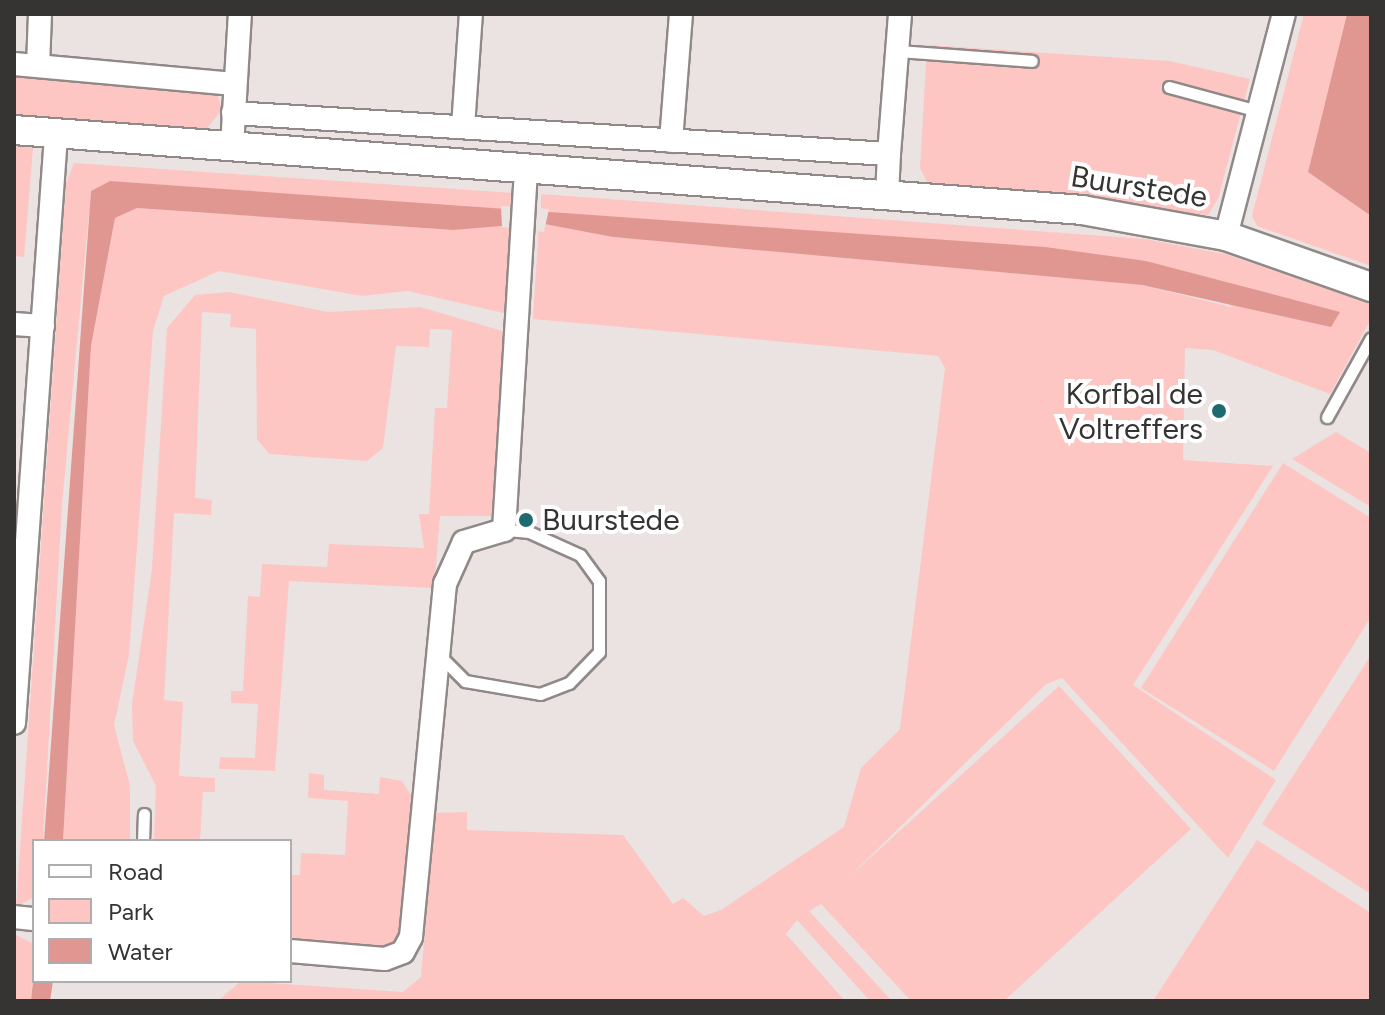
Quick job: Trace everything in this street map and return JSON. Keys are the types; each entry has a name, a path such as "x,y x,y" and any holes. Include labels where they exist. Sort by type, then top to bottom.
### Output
{"street":[{"path":"38,66 40,14"},
{"path":"232,147 240,14"},
{"path":"463,127 471,14"},
{"path":"671,141 681,14"},
{"path":"887,195 900,14"},
{"path":"1226,236 1284,14"},
{"path":"14,64 234,84"},
{"path":"233,113 889,154"},
{"name":"Buurstede","path":"14,130 1082,210 1226,236 1371,287"},
{"path":"14,723 22,493 43,326 56,135"},
{"path":"292,951 385,959 403,952 411,937 433,741 445,584 464,542 504,530 526,169"},
{"path":"14,324 43,326"}],"lane":[{"path":"897,51 1032,61"},
{"path":"1169,87 1258,111"},
{"path":"1327,417 1371,338"},
{"path":"439,655 465,681 540,694 569,683 599,652 599,581 580,555 529,532 504,530"},
{"path":"143,839 144,814"}],"green space":[{"path":"1304,14 1347,14 1308,172 1371,216 1371,266 1257,226 1252,216"},
{"path":"927,45 1169,61 1250,79 1218,199 1208,215 927,182 920,168"},
{"path":"14,76 217,93 222,110 202,134 14,127"},
{"path":"14,141 33,148 24,257 14,256"},
{"path":"74,163 515,193 515,211 110,181 91,191 62,504 43,839 32,839 32,898 16,907 66,183"},
{"path":"541,194 1145,239 1225,254 1371,304 1371,319 1330,394 1213,350 1185,348 1183,460 1273,466 1133,685 1276,780 1228,858 1062,678 1046,684 849,877 1059,686 1191,829 1004,1001 911,1001 821,904 809,911 892,1001 870,1001 797,920 786,934 845,1001 218,1001 239,983 403,992 421,977 435,813 467,812 467,830 623,835 673,904 683,898 704,916 721,910 844,827 861,768 900,729 945,368 938,356 533,319 539,223 613,237 1142,285 1235,308 1146,261 541,212"},
{"path":"137,208 452,230 513,222 508,314 408,291 362,296 219,271 164,296 153,331 129,655 114,725 130,786 130,839 63,839 91,346 115,217"},
{"path":"229,292 328,312 420,307 506,332 495,516 440,516 434,588 289,581 275,771 219,769 220,757 255,758 258,704 231,703 231,691 243,691 248,596 260,597 262,564 327,567 329,544 424,548 419,514 429,514 435,408 447,408 452,330 430,329 429,347 396,346 383,448 367,461 269,454 257,439 256,329 230,327 231,314 202,312 195,498 212,500 211,515 174,513 164,700 183,702 179,776 215,778 215,792 203,792 200,839 154,839 156,786 133,741 132,704 152,569 167,328 195,295"},
{"path":"1336,432 1371,453 1371,507 1292,459"},
{"path":"1283,463 1371,518 1371,617 1274,771 1141,688"},
{"path":"1371,655 1371,894 1262,824"},
{"path":"309,773 324,775 324,790 379,794 380,777 402,781 411,795 400,950 292,941 292,875 300,875 301,853 345,855 348,801 308,798"},
{"path":"1257,840 1371,913 1371,1001 1153,1001"},
{"path":"14,934 32,943 32,982 31,1001 14,1001"}],"water":[{"path":"1347,14 1371,14 1371,216 1308,172"},
{"path":"110,181 1045,247 1146,261 1340,312 1331,327 1142,285 613,237 539,223 453,230 137,208 115,218 91,346 63,839 44,839 91,191"},
{"path":"33,983 53,983 50,1001 31,1001"}],"pier":[{"path":"501,206 549,209 544,232 502,227"}],"place":[{"name":"Korfbal de Voltreffers","path":"1219,411"},
{"name":"Buurstede","path":"526,520"}]}
